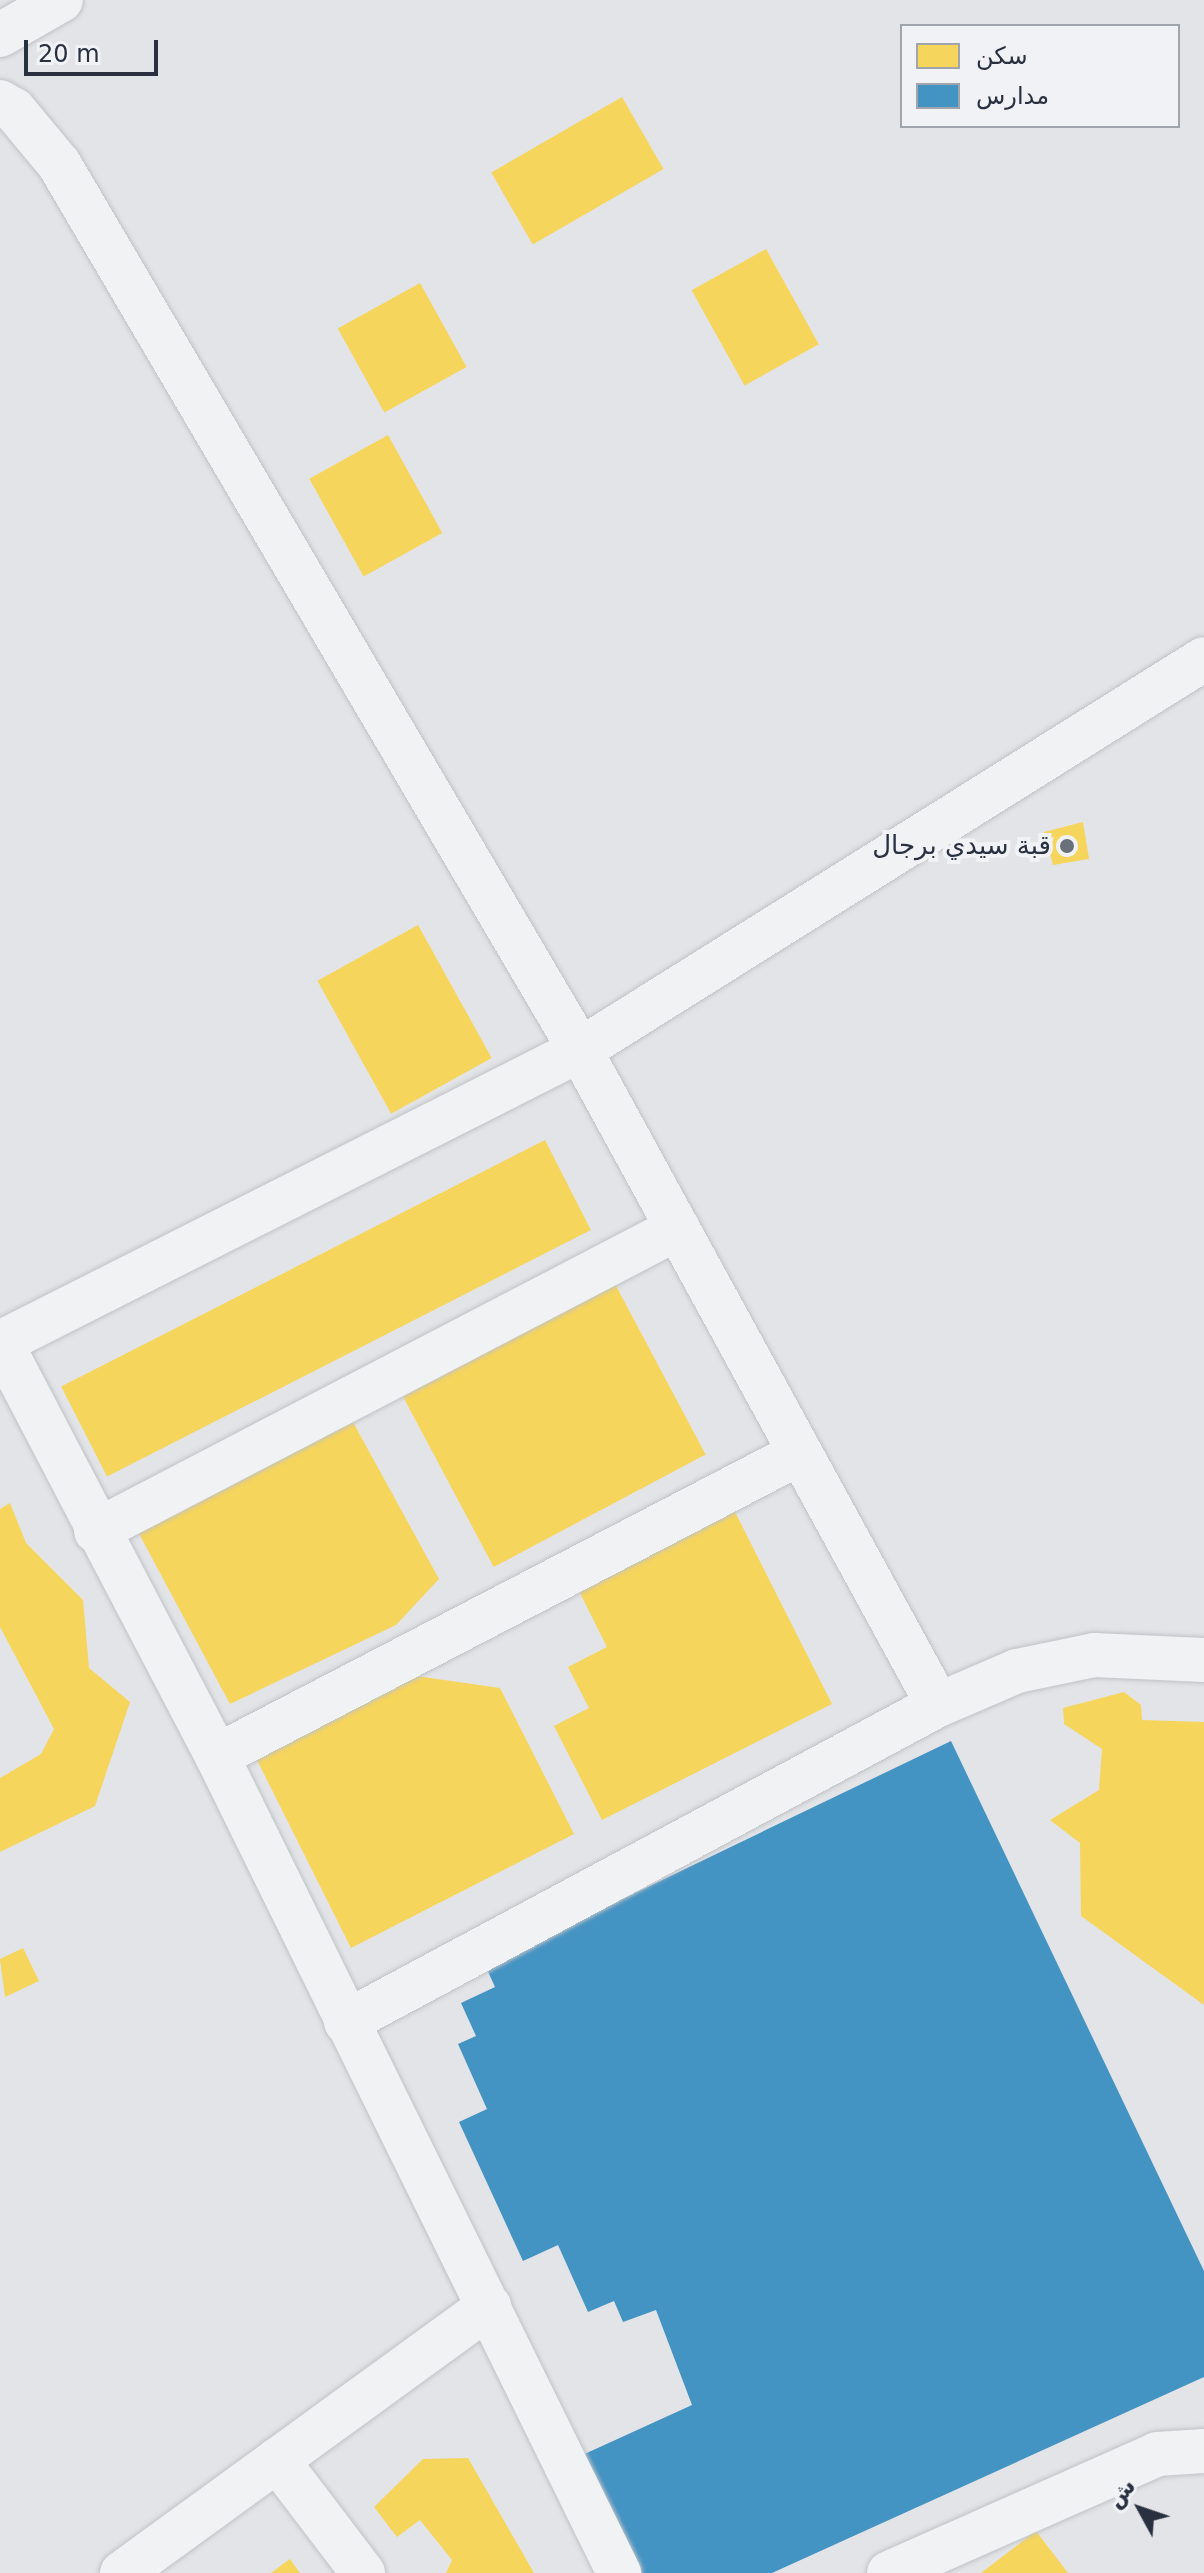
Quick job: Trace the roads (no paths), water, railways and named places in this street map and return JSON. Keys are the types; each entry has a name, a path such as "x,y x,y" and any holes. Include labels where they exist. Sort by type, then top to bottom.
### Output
{"street":[{"path":"0,35 61,0"},
{"path":"0,102 14,110 59,164 580,1050 938,1705"},
{"path":"619,2573 217,1756 96,1531 0,1342 580,1050 1204,659"},
{"path":"96,1531 678,1228"},
{"path":"217,1756 800,1453"},
{"path":"346,2022 938,1705 1017,1671 1094,1655 1204,1660"},
{"path":"122,2573 489,2306"},
{"path":"889,2573 1157,2454 1204,2451"},
{"path":"277,2460 363,2573"}],"place":[{"name":"قبة سيدي برجال","path":"1067,846"}]}
